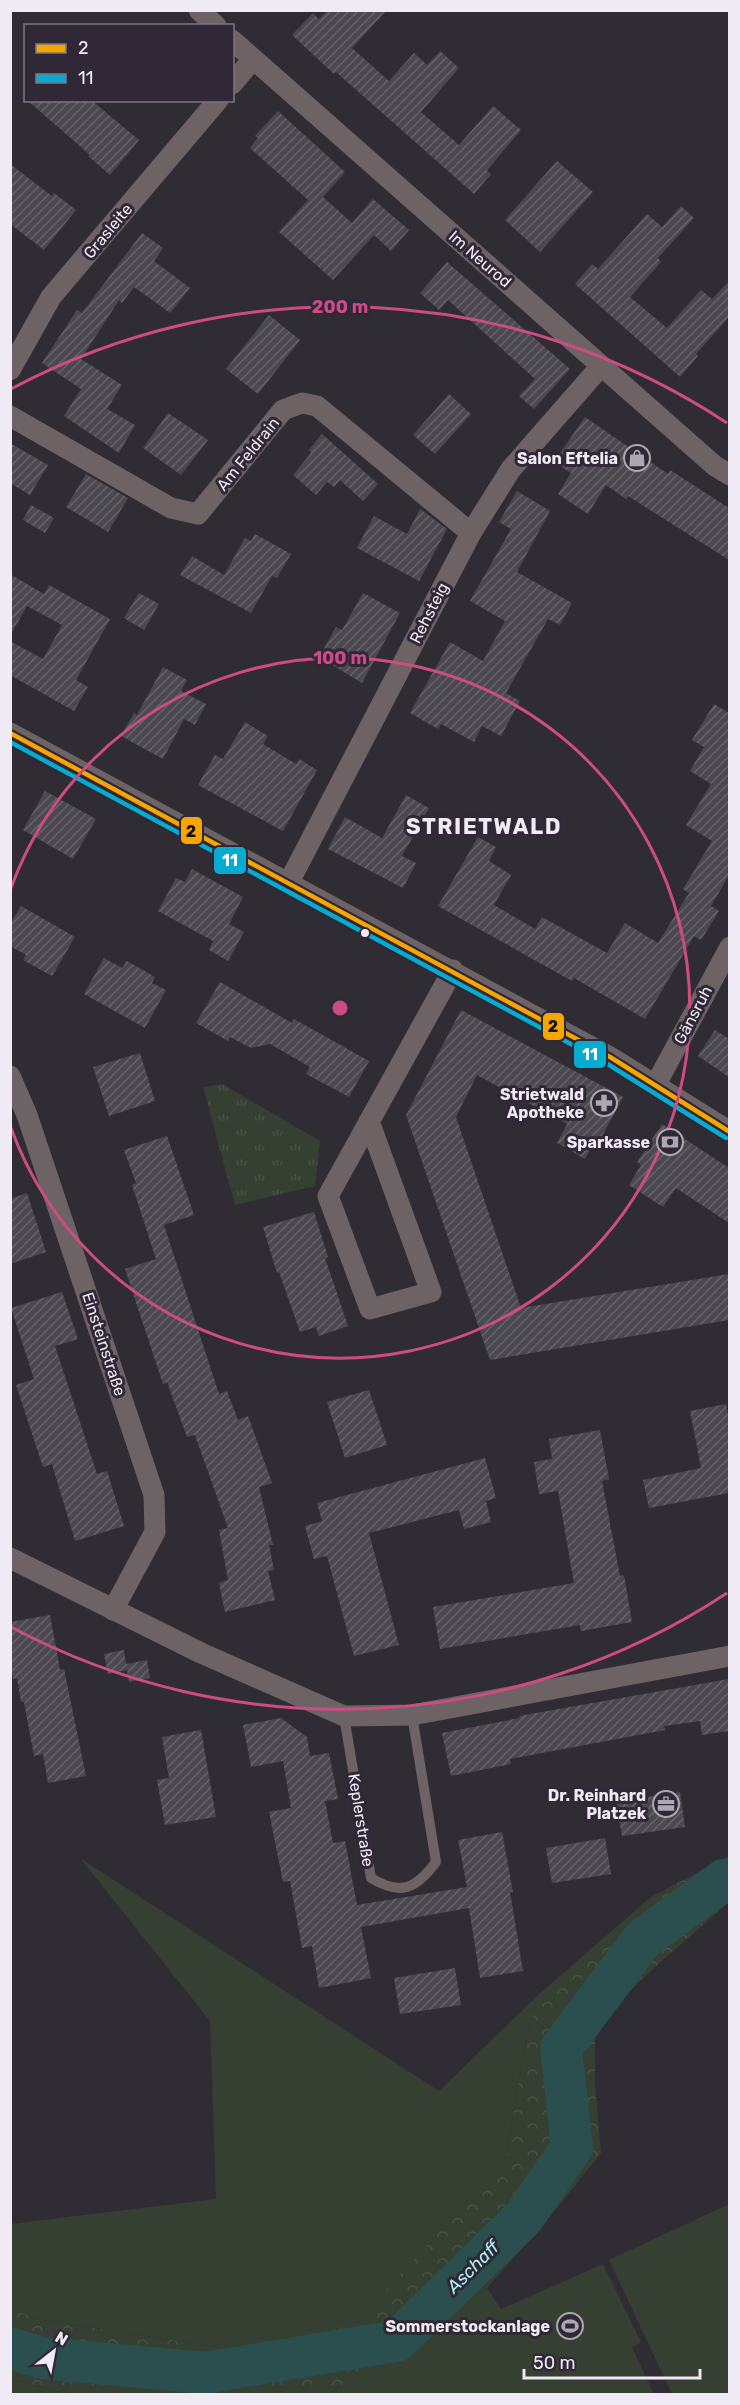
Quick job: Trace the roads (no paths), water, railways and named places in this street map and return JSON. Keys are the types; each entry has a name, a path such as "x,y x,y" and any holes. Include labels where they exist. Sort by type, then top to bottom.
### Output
{"street":[{"path":"199,10 214,24"},
{"name":"Im Neurod","path":"234,42 715,466 729,475"},
{"path":"234,82 254,59"},
{"name":"Grasleite","path":"10,370 51,297 216,102"},
{"name":"Rehsteig","path":"289,882 471,533 511,469 601,366"},
{"name":"Am Feldrain","path":"10,416 171,508 198,514 283,410 302,403 317,406 471,533"},
{"path":"10,733 453,970 610,1057 729,1132"},
{"name":"Gänsruh","path":"656,1084 729,947"},
{"path":"369,1121 431,1292 370,1309 328,1196 369,1121 453,970"},
{"name":"Einsteinstraße","path":"10,1076 27,1115 154,1495 155,1532 113,1610"},
{"path":"10,1558 201,1653 344,1716 412,1715 729,1656"}],"lane":[{"name":"Keplerstraße","path":"344,1716 371,1878 387,1887 407,1887 425,1876 436,1862 412,1715"}],"waterway":[{"name":"Aschaff","path":"10,2348 42,2358 205,2373 397,2341 523,2218 572,2147 561,2048 643,1939 724,1880 730,1879"}],"place":[{"name":"Salon Eftelia","path":"637,458"},
{"name":"Strietwald Apotheke","path":"604,1103"},
{"name":"Sparkasse","path":"670,1142"},
{"name":"Dr. Reinhard Platzek","path":"666,1804"},
{"name":"Sommerstockanlage","path":"570,2326"}],"district":[{"name":"STRIETWALD","path":"484,826"}]}
